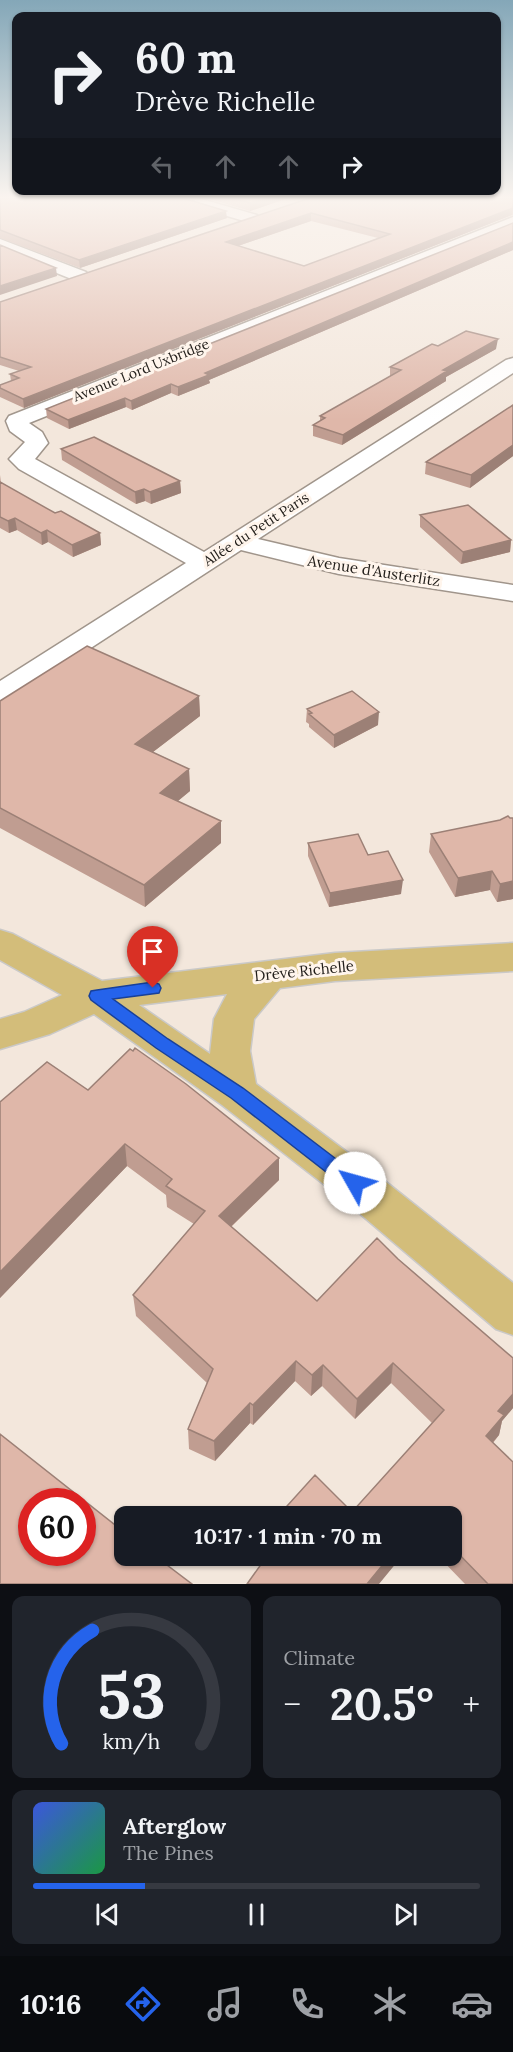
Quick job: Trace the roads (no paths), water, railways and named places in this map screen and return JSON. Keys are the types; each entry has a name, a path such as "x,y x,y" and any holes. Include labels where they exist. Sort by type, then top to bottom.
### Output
{"main road":[{"path":"0,944 97,996 237,1093 355,1183 513,1313"},
{"name":"Drève Richelle","path":"0,1034 36,1023 97,996 270,974 416,961 513,957"},
{"path":"237,1093 230,1063 232,1028 238,1009 270,974"}],"street":[{"path":"70,272 80,276"},
{"path":"60,283 92,272"},
{"name":"Avenue Lord Uxbridge","path":"204,562 162,541 27,464 21,459 38,443 34,437 18,426 17,421 387,272"},
{"name":"Allée du Petit Paris","path":"0,694 513,364"},
{"name":"Avenue d'Austerlitz","path":"237,541 263,550 333,566 513,593"}]}
